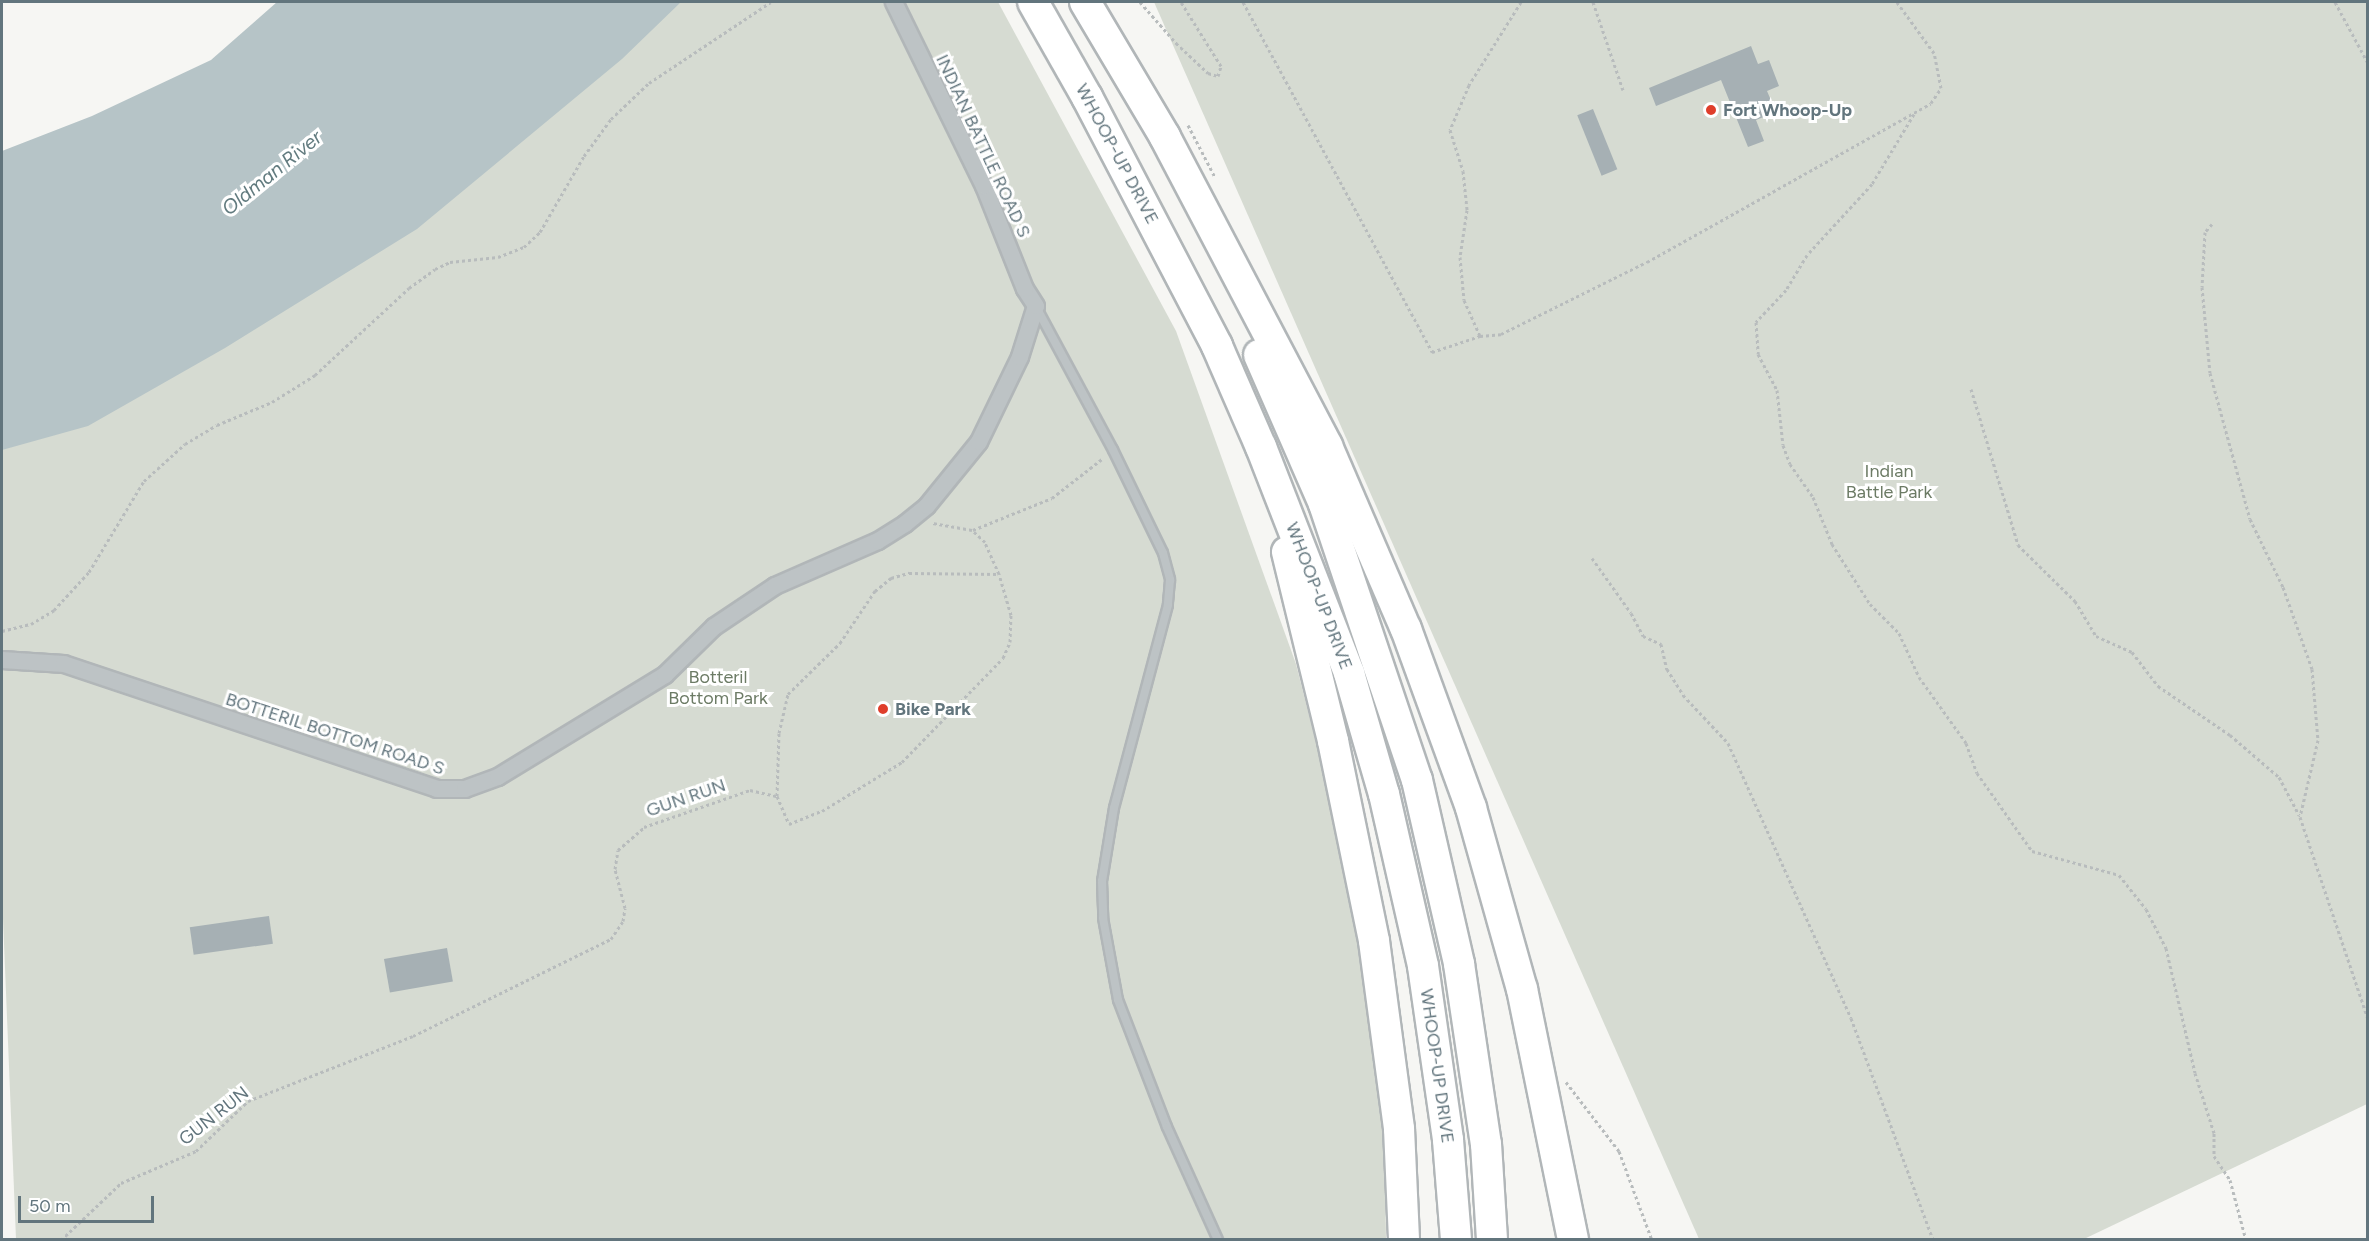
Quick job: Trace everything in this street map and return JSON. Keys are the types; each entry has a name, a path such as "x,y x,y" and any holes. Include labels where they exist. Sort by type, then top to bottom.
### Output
{"highway":[{"name":"WHOOP-UP DRIVE","path":"1032,2 1172,258 1261,447 1327,609 1384,794 1423,966 1438,1058 1456,1239"},
{"name":"WHOOP-UP DRIVE","path":"1075,2 1288,416 1361,605 1417,780 1457,954 1486,1144 1492,1239"},
{"path":"1085,2 1165,137 1322,436 1402,618 1472,808 1522,989 1573,1239"},
{"path":"1261,447 1333,741 1374,941 1399,1129 1404,1239"}],"street":[{"name":"INDIAN BATTLE ROAD S","path":"894,2 984,186 1025,289 1036,306"},
{"name":"BOTTERIL BOTTOM ROAD S","path":"2,660 64,664 437,789 465,789 491,780 665,675 714,627 775,586 878,541 927,506 979,442 1020,357 1036,306"}],"lane":[{"path":"1036,306 1113,450 1163,553 1170,580 1168,605 1114,808 1102,881 1107,954 1134,1044 1218,1239"}],"path":[{"path":"2,631 31,624 54,610 89,572 144,481 184,444 217,425 272,402 315,375 409,288 435,269 450,262 498,257 524,247 540,232 584,156 611,118 649,83 771,2"},
{"path":"1140,2 1176,43 1208,73 1218,76 1221,66 1181,2"},
{"path":"1243,2 1432,352 1480,336 1501,334 1647,262 1931,103 1941,88 1934,53 1898,2"},
{"path":"1480,336 1464,300 1460,257 1467,210 1462,171 1450,130 1469,85 1521,2"},
{"path":"1593,2 1623,90"},
{"path":"2335,2 2367,63"},
{"path":"1914,114 1872,183 1807,255 1786,290 1756,322 1758,354 1777,390 1783,445 1790,464 1813,497 1832,544 1870,604 1899,633 1919,677 1966,743 1977,773 2032,851 2119,875 2146,909 2166,948 2195,1073 2214,1133 2214,1156 2230,1180 2246,1239"},
{"path":"2212,224 2205,232 2202,287 2210,373 2250,519 2283,587 2312,669 2318,740 2300,817"},
{"path":"1971,389 2018,545 2075,601 2096,636 2132,652 2158,686 2230,735 2279,777 2300,817 2367,1020"},
{"path":"927,506 928,522 972,530 1052,498 1113,450"},
{"path":"972,530 985,542 999,574 1011,615 1010,642 1003,658 902,762 822,811 789,824 777,796 779,733 789,694 840,643 875,591 891,578 909,573 999,574"},
{"path":"1592,558 1632,613 1642,636 1661,644 1666,669 1683,695 1728,743 1851,1018 1933,1239"},
{"name":"GUN RUN","path":"61,1239 121,1183 196,1151 248,1101 413,1036 611,939 623,921 625,908 615,869 618,850 644,827 750,790 777,796"},
{"path":"1563,1078 1619,1151 1652,1239"}],"green space":[{"name":"Botteril Bottom Park","path":"671,2 998,2 1176,331 1296,664 1383,1005 1386,1239 16,1239 2,894 2,445"},
{"name":"Indian Battle Park","path":"1154,2 2367,2 2367,1104 2084,1239 1699,1239"}],"water":[{"name":"Oldman River","path":"277,2 681,2 622,59 417,229 225,348 88,426 2,450 2,151 92,116 211,60"}],"building":[{"path":"1751,46 1758,64 1769,60 1779,86 1767,91 1776,112 1756,120 1764,141 1748,147 1721,80 1656,106 1649,88"},
{"path":"1593,109 1617,169 1602,176 1577,115"},
{"path":"269,916 273,944 194,955 190,927"},
{"path":"447,948 453,981 390,993 384,959"}],"place":[{"name":"Fort Whoop-Up","path":"1711,110"},
{"name":"Bike Park","path":"883,709"}]}
